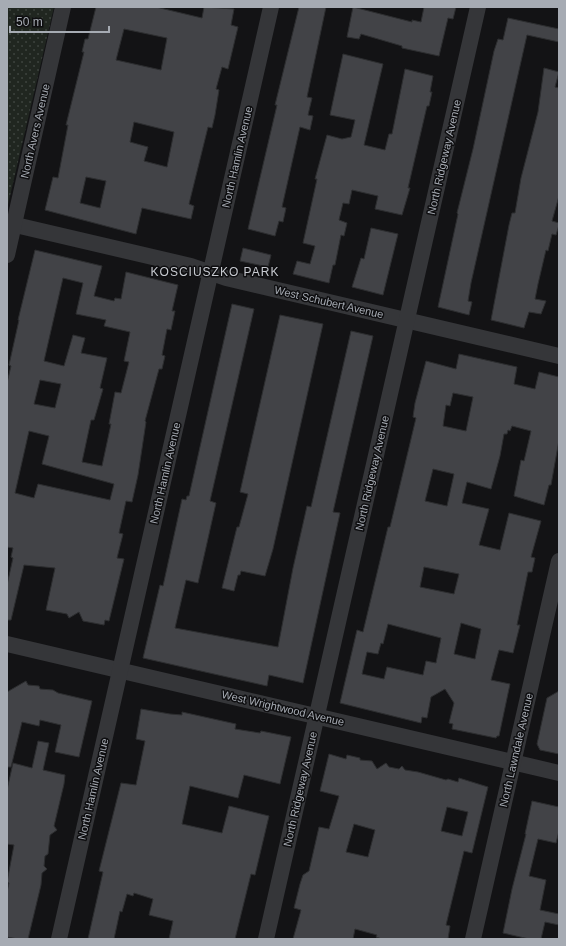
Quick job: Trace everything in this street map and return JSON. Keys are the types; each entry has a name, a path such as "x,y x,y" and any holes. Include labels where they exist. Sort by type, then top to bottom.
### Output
{"street":[{"name":"North Avers Avenue","path":"7,255 10,224 63,7"},
{"name":"North Hamlin Avenue","path":"59,939 271,7"},
{"name":"North Ridgeway Avenue","path":"266,939 478,7"},
{"name":"West Schubert Avenue","path":"10,224 191,266 226,278 559,356"},
{"name":"North Lawndale Avenue","path":"473,939 559,561"},
{"name":"West Wrightwood Avenue","path":"7,644 559,773"}],"shaded area":[{"path":"7,7 54,7 7,209"}],"building":[{"path":"96,7 156,7 202,18 204,7 234,9 231,25 238,27 228,69 222,67 216,89 219,90 212,128 208,127 189,204 194,206 191,219 142,208 136,234 45,210 53,177 58,178 68,125 66,125 84,52 82,52 85,39 88,39","holes":["124,29 167,38 161,70 116,60","134,122 174,132 167,167 144,161 148,147 130,142","86,177 106,181 100,208 80,203"]},
{"path":"299,7 326,7 307,97 312,98 308,115 313,116 310,130 300,127 282,207 286,208 283,222 279,221 275,236 248,229 277,105 275,105"},
{"path":"353,7 412,22 412,20 421,22 424,7 456,7 453,19 448,18 439,56 402,48 402,46 361,34 359,39 347,37"},
{"path":"508,18 559,29 559,42 527,35 471,283 468,301 472,302 469,315 438,307 457,213 473,149 494,51 498,39 503,40"},
{"path":"343,54 383,64 364,145 385,150 389,134 392,134 405,69 433,76 429,106 427,106 408,188 410,188 402,215 375,209 378,196 352,190 349,204 343,203 339,220 347,223 344,236 341,235 335,265 333,265 329,283 293,274 297,261 310,264 315,246 303,243 317,179 315,179 327,135 342,139 351,137 355,120 330,115"},
{"path":"544,68 559,72 555,87 559,88 559,196 552,221 559,223 559,225 556,235 552,234 548,251 546,250 535,299 546,301 541,314 529,312 524,328 491,320 509,225 512,213 515,213 521,178 538,112"},
{"path":"371,228 398,234 383,295 352,287 361,258 364,259"},
{"path":"243,248 271,255 268,267 240,261"},
{"path":"35,250 102,266 94,296 114,301 115,298 121,299 126,272 178,285 172,311 175,311 171,330 167,329 162,355 165,356 162,369 159,369 145,421 138,475 132,502 126,501 119,533 123,534 117,558 124,559 109,621 105,620 104,625 83,621 79,612 69,618 67,614 46,610 55,568 24,565 11,620 7,620 7,585 13,558 11,557 13,548 7,547 7,383 18,320","holes":["63,278 83,283 76,314 106,320 104,326 130,332 124,361 129,362 121,393 115,392 109,424 111,424 102,466 82,462 91,420 94,420 103,389 100,388 107,358 81,353 85,338 73,335 64,366 44,361","40,380 61,384 55,408 34,404","29,431 49,436 42,464 114,484 110,500 38,484 34,498 15,493"]},
{"path":"232,304 254,309 210,501 216,503 198,583 186,580 175,628 278,647 293,568 307,506 311,507 351,331 373,336 333,512 340,513 303,683 269,675 267,686 143,658 160,585 163,586 182,499 186,500 187,496 189,496"},
{"path":"280,315 323,324 273,549 265,576 241,571 240,575 238,575 234,591 222,588 237,527 239,527 248,494 240,492"},
{"path":"459,354 517,367 514,384 535,389 539,372 559,377 559,440 551,485 549,485 544,505 514,496 521,460 524,461 531,431 512,426 510,431 508,430 507,434 504,434 491,489 467,482 462,503 489,509 479,545 500,550 509,513 541,521 531,557 535,558 532,572 528,572 517,625 520,625 513,653 499,650 491,680 510,684 499,736 496,738 452,729 453,724 449,723 454,703 445,689 431,697 427,718 422,717 421,723 340,703 357,630 363,632 388,527 390,527 416,418 413,417 415,403 426,361 456,369","holes":["453,393 473,397 466,431 443,426 446,405 450,406","433,469 454,474 447,506 425,501","424,567 459,574 454,594 420,587","461,623 481,629 475,659 454,654","388,624 441,638 436,663 426,661 423,675 387,667 384,679 362,674 367,652 378,654 381,643 383,644"]},
{"path":"26,681 28,685 39,686 40,689 53,690 58,693 92,701 79,757 55,752 61,725 40,720 39,726 22,722 11,767 7,767 7,692"},
{"path":"559,691 559,754 540,750 537,744 547,698"},
{"path":"141,709 182,715 182,712 236,724 235,729 260,733 261,731 291,737 280,784 244,775 238,798 190,786 182,824 222,833 229,806 269,816 255,875 251,874 235,939 169,939 173,921 149,915 153,899 134,893 133,896 127,894 122,912 120,911 114,939 88,939 103,872 99,871 121,783 136,785 145,741 136,739"},
{"path":"38,741 49,743 43,770 65,775 54,826 57,830 50,835 48,854 45,856 44,866 47,869 42,873 41,885 28,939 18,939 7,937 7,892 9,883 7,882 14,845 7,844 7,790 13,763 32,768"},
{"path":"329,754 346,759 347,755 360,758 360,760 372,761 377,769 386,763 389,767 399,769 402,766 405,770 458,782 459,778 488,787 472,853 464,851 446,925 450,926 448,939 382,939 376,937 377,935 355,929 353,939 293,939 301,910 294,908 300,884 303,875 309,871 319,827 329,829 339,796 320,791","holes":["447,807 468,812 462,836 441,831","354,824 375,830 368,857 346,852"]},
{"path":"532,801 559,807 559,831 556,843 538,839 529,876 546,880 540,910 559,914 559,925 545,922 541,939 529,939 503,933 526,834"}],"district":[{"name":"KOSCIUSZKO PARK","path":"215,272"}]}
